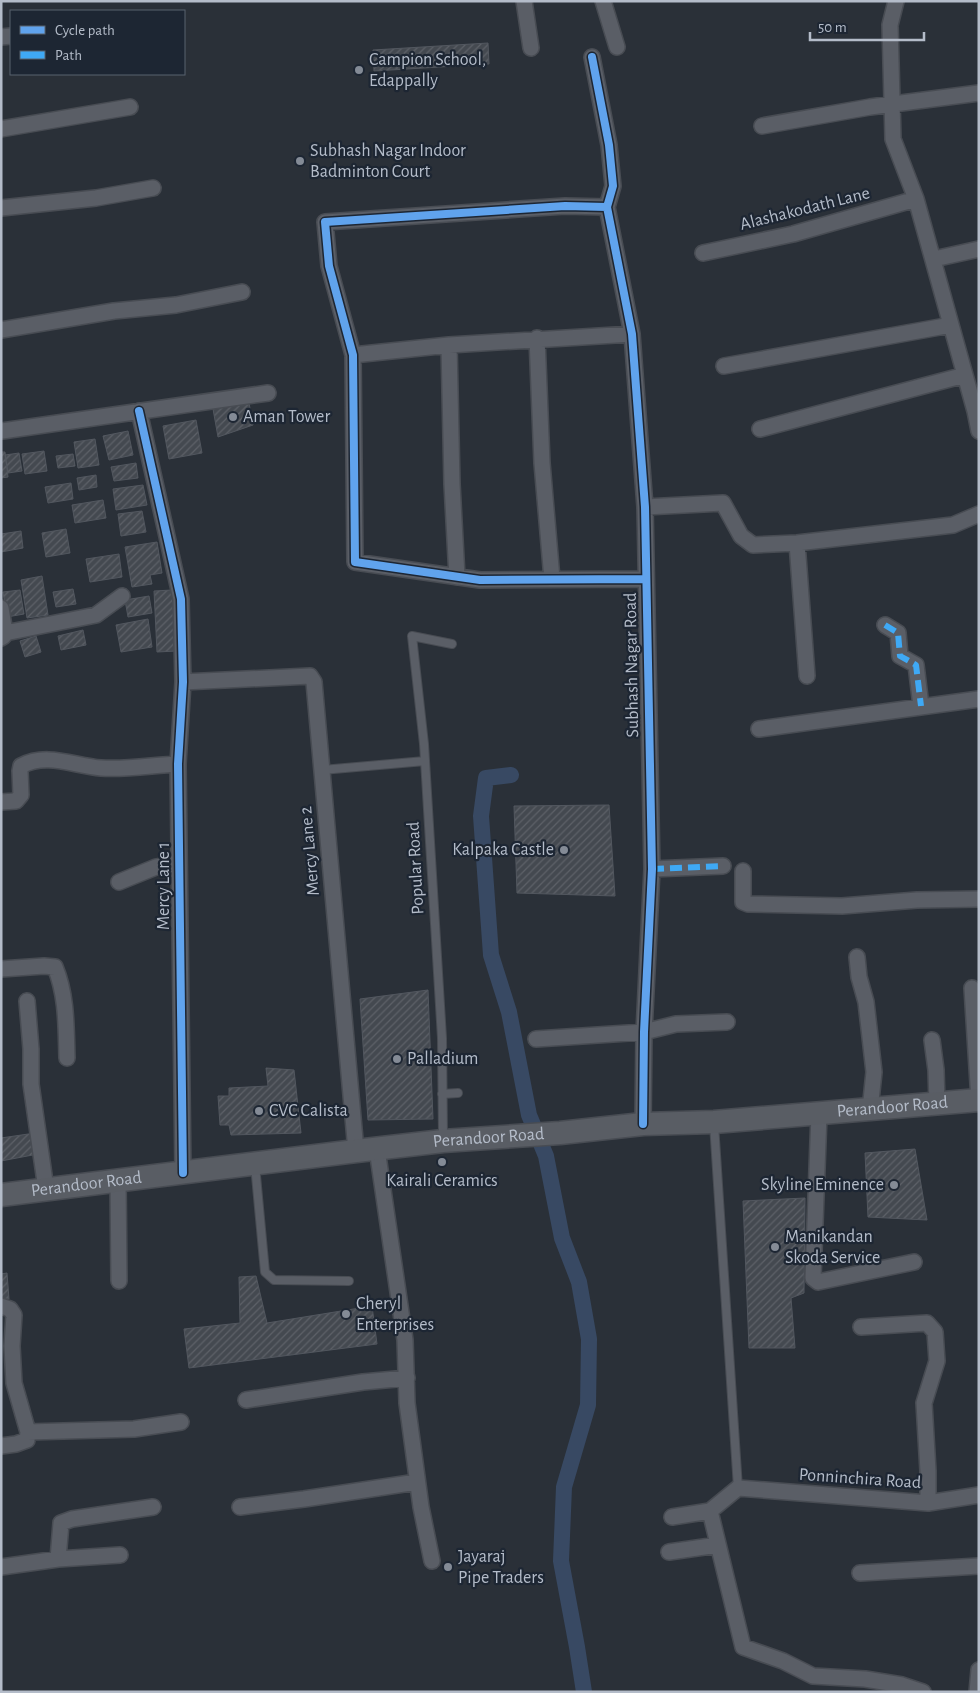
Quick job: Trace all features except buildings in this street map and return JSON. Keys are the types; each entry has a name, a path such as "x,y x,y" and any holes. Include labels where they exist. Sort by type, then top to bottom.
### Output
{"main road":[{"name":"Perandoor Road","path":"1,1195 443,1141 560,1133 643,1124 714,1122 820,1114 979,1100"}],"street":[{"path":"524,1 531,48"},
{"path":"603,1 617,47"},
{"path":"896,1 890,25 893,139 916,199 934,259 979,431"},
{"path":"592,57 609,144 613,186 607,208 565,206 325,222 329,266 353,356 355,562 480,580 645,579"},
{"path":"762,126 870,107 979,93"},
{"path":"1,129 130,107"},
{"path":"1,208 96,198 153,188"},
{"name":"Alashakodath Lane","path":"703,253 792,234 916,199"},
{"name":"Subhash Nagar Road","path":"607,208 632,334 645,507 652,869 644,1032 643,1124"},
{"path":"934,259 979,250"},
{"path":"1,330 114,311 176,305 242,292"},
{"path":"724,366 950,324"},
{"path":"353,356 449,345 537,338 632,334"},
{"path":"537,338 542,463 552,579"},
{"path":"449,345 452,484 457,576"},
{"path":"760,429 965,375"},
{"path":"2,431 268,393"},
{"name":"Mercy Lane 1","path":"138,411 181,599 183,682 178,764 183,1173"},
{"path":"645,507 723,503 741,536 753,545 797,543 953,525 979,514"},
{"path":"797,543 807,676"},
{"path":"1,608 3,636 96,615 122,596"},
{"path":"885,625 898,633 900,656 916,665 920,706"},
{"name":"Mercy Lane 2","path":"183,682 310,676 314,682 322,770 366,1150 405,1340 407,1403 421,1506 432,1561"},
{"path":"759,729 979,699"},
{"path":"1,802 16,801 21,794 20,771 21,766 26,763 57,760 101,768 178,764"},
{"path":"119,882 156,867 179,863"},
{"path":"652,869 723,866"},
{"path":"743,871 742,896 743,902 748,904 842,906 917,900 979,899"},
{"path":"857,957 859,977 866,1002 874,1072 870,1110"},
{"path":"1,969 55,967 63,991 66,1013 67,1058"},
{"path":"972,988 979,1100"},
{"path":"27,1002 32,1084 46,1189"},
{"path":"536,1039 644,1032 676,1024 727,1022"},
{"path":"932,1040 936,1070 937,1104"},
{"path":"820,1114 812,1278 818,1282 914,1262"},
{"path":"118,1180 119,1281"},
{"path":"1,1306 10,1309 14,1315 12,1346 14,1383 28,1432 27,1440 1,1446"},
{"path":"861,1327 927,1324 935,1332 937,1361 924,1402 928,1503"},
{"path":"246,1400 363,1382 406,1378"},
{"path":"28,1432 134,1430 181,1422"},
{"path":"240,1507 304,1500 418,1482"},
{"path":"672,1517 710,1511 738,1488"},
{"name":"Ponninchira Road","path":"738,1488 928,1503 979,1495"},
{"path":"58,1559 61,1523 72,1519 153,1507"},
{"path":"710,1511 743,1647 783,1661 813,1676 865,1679 902,1685 923,1692"},
{"path":"669,1552 718,1544"},
{"path":"1,1567 58,1559 120,1555"},
{"path":"860,1574 979,1566"},
{"path":"977,1692 979,1670"}],"lane":[{"name":"Popular Road","path":"443,1141 442,1038 425,761 412,636 452,644"},
{"path":"322,770 425,761"},
{"path":"442,1094 458,1093"},
{"path":"714,1122 738,1488"},
{"path":"255,1163 265,1272 274,1280 349,1281"}],"waterway":[{"path":"511,775 486,778 481,816 491,955 509,1012 529,1115 546,1156 562,1238 579,1282 589,1339 588,1405 564,1487 561,1561 584,1692"}],"marked path":[{"path":"885,625 898,633 900,656 916,665 921,706"},
{"path":"652,869 723,866"}],"cycle path":[{"path":"592,57 609,145 613,186 607,207 632,334 645,507 652,869 644,1032 643,1124"},
{"path":"607,207 565,206 325,222 329,266 353,355 355,562 480,580 645,579"},
{"path":"139,411 181,599 183,682 178,764 183,1173"}],"place":[{"name":"Campion School, Edappally","path":"359,70"},
{"name":"Subhash Nagar Indoor Badminton Court","path":"300,161"},
{"name":"Aman Tower","path":"233,417"},
{"name":"Kalpaka Castle","path":"564,850"},
{"name":"Palladium","path":"397,1059"},
{"name":"CVC Calista","path":"259,1111"},
{"name":"Kairali Ceramics","path":"442,1162"},
{"name":"Skyline Eminence","path":"894,1185"},
{"name":"Manikandan Skoda Service","path":"775,1247"},
{"name":"Cheryl Enterprises","path":"346,1314"},
{"name":"Jayaraj Pipe Traders","path":"448,1567"}]}
